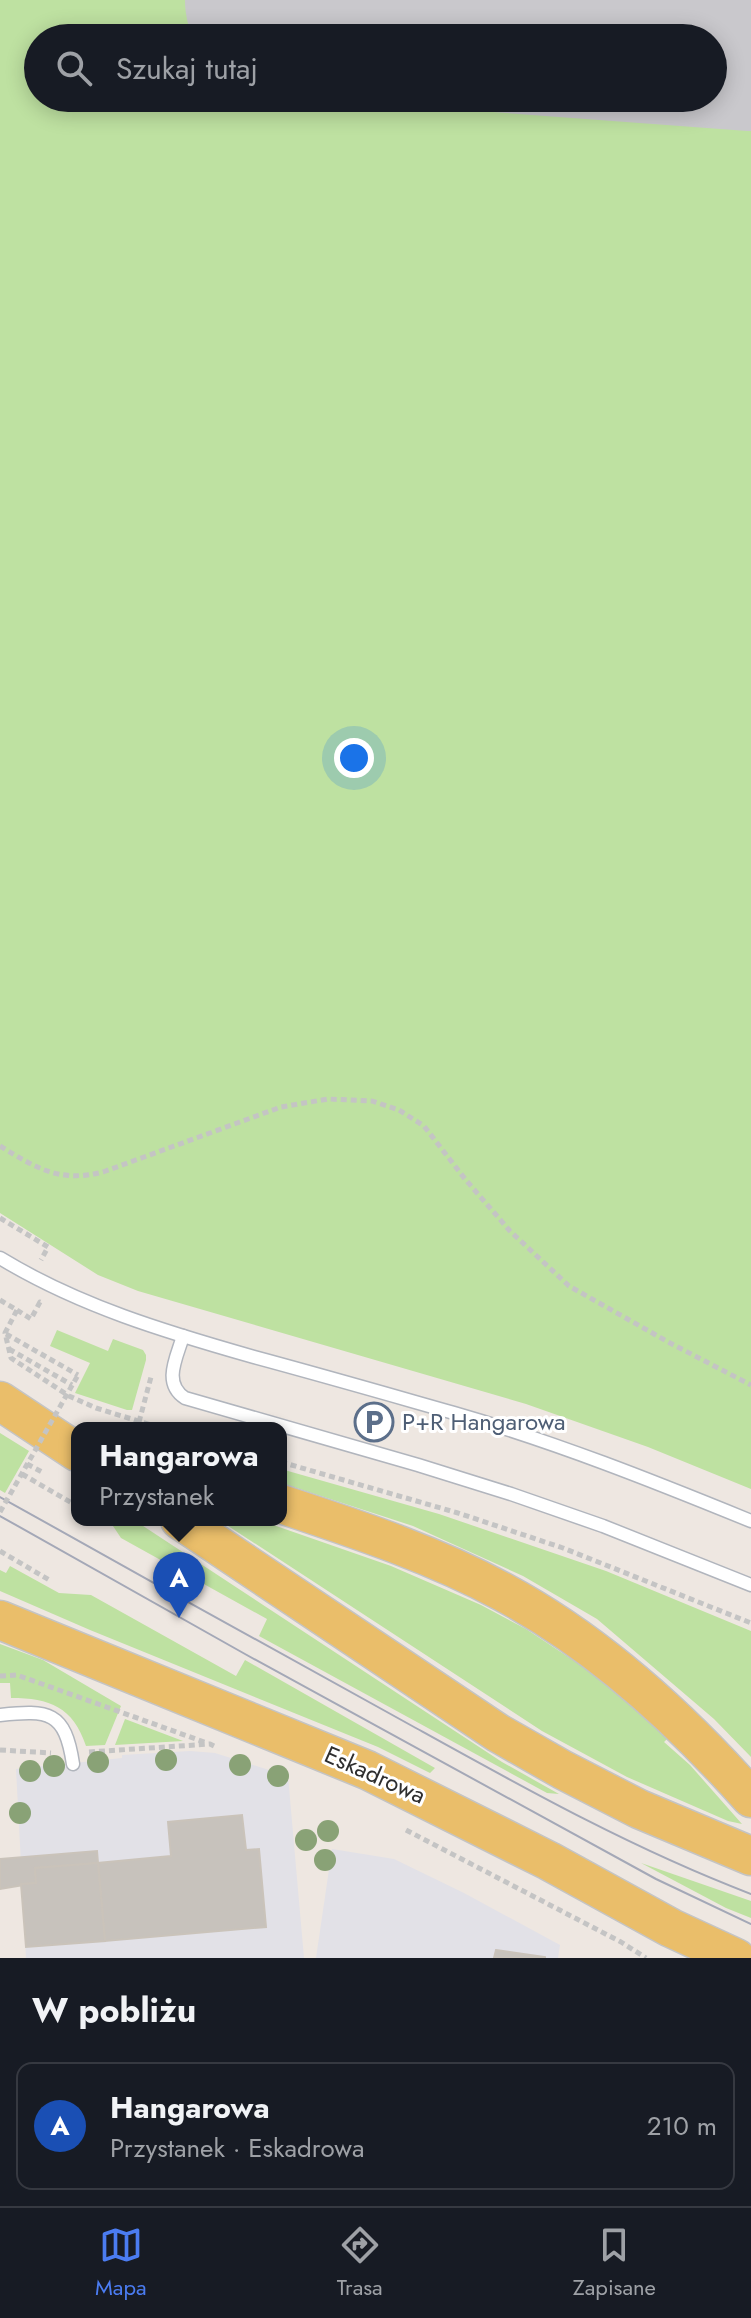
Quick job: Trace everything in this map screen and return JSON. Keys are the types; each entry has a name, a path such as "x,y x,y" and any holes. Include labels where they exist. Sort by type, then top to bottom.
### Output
{"main road":[{"path":"0,1394 71,1424"},
{"path":"0,1401 71,1448"},
{"path":"287,1506 410,1549 504,1592 609,1662 681,1724 751,1798"},
{"path":"189,1526 498,1733 639,1809 751,1856"},
{"name":"Eskadrowa","path":"0,1620 367,1770 549,1861 671,1928 736,1958"},
{"path":"549,1861 640,1913 708,1958"}],"lane":[{"path":"0,1258 92,1305 183,1336 457,1414 566,1449 751,1521"},
{"path":"183,1336 172,1379 176,1391 185,1398 268,1422"},
{"path":"287,1427 511,1494 603,1526 751,1585"},
{"path":"0,1715 35,1712 54,1719 62,1727 72,1758"}],"path":[{"path":"0,1146 51,1173 87,1176 281,1107 328,1099 372,1101 399,1110 424,1126 510,1231 569,1286 751,1385"},
{"path":"0,1218 48,1247 39,1263 50,1270"},
{"path":"0,1300 31,1319 40,1302 53,1307"},
{"path":"17,1310 5,1333 11,1358 69,1396 139,1422 151,1376"},
{"path":"0,1512 78,1375 5,1333"},
{"path":"9,1349 72,1385"},
{"path":"27,1464 43,1472"},
{"path":"287,1464 507,1529 584,1556 751,1623"},
{"path":"22,1474 71,1503"},
{"path":"0,1551 51,1581"},
{"path":"0,1670 10,1675"},
{"path":"0,1676 17,1675 224,1750"},
{"path":"0,1750 72,1758 87,1752 210,1744"},
{"path":"400,1826 646,1958"}],"shaded area":[{"path":"190,1751 215,1753 288,1776 304,1958 26,1958 16,1769 122,1758 122,1755"},
{"path":"332,1849 394,1859 560,1945 558,1958 316,1958"}],"green space":[{"path":"0,0 751,0 751,1489 648,1447 526,1404 138,1291 98,1275 0,1213"},
{"path":"57,1330 108,1351 113,1339 143,1350 146,1360 132,1410 75,1393 90,1363 50,1346"},
{"path":"0,1433 29,1451 5,1493 0,1490"},
{"path":"287,1471 439,1514 606,1571 751,1631 751,1757 714,1719 597,1619 523,1576 413,1526 287,1485"},
{"path":"113,1526 143,1526 502,1762 559,1794 547,1793 259,1636 267,1619 121,1538"},
{"path":"228,1526 276,1526 391,1566 481,1605 526,1629 597,1676 670,1736 664,1742 690,1765 742,1824 728,1821 627,1777 542,1731"},
{"path":"10,1566 59,1593 91,1595 236,1676 245,1660 435,1768 430,1773 378,1747 0,1591 0,1570 6,1573"},
{"path":"0,1644 43,1660 121,1706 105,1745 86,1746 74,1722 58,1707 37,1700 11,1698 10,1683 0,1683"},
{"path":"125,1719 183,1741 115,1745"},
{"path":"641,1863 751,1901 751,1918 726,1908"}],"building":[{"path":"242,1815 246,1850 259,1849 266,1927 105,1941 98,1863 171,1856 168,1822"},
{"path":"97,1851 98,1863 35,1868 36,1883 0,1889 0,1859"},
{"path":"98,1863 105,1941 26,1947 21,1884 36,1883 35,1868"},
{"path":"496,1950 545,1957 545,1958 494,1958"}],"runway":[{"path":"281,0 603,24"},
{"path":"727,33 751,35"}],"tram line":[{"path":"0,1497 538,1795 664,1858 751,1894"},
{"path":"0,1516 656,1879 751,1924"}],"place":[{"name":"P+R Hangarowa","path":"374,1422"},
{"name":"Hangarowa","path":"179,1618"}]}
